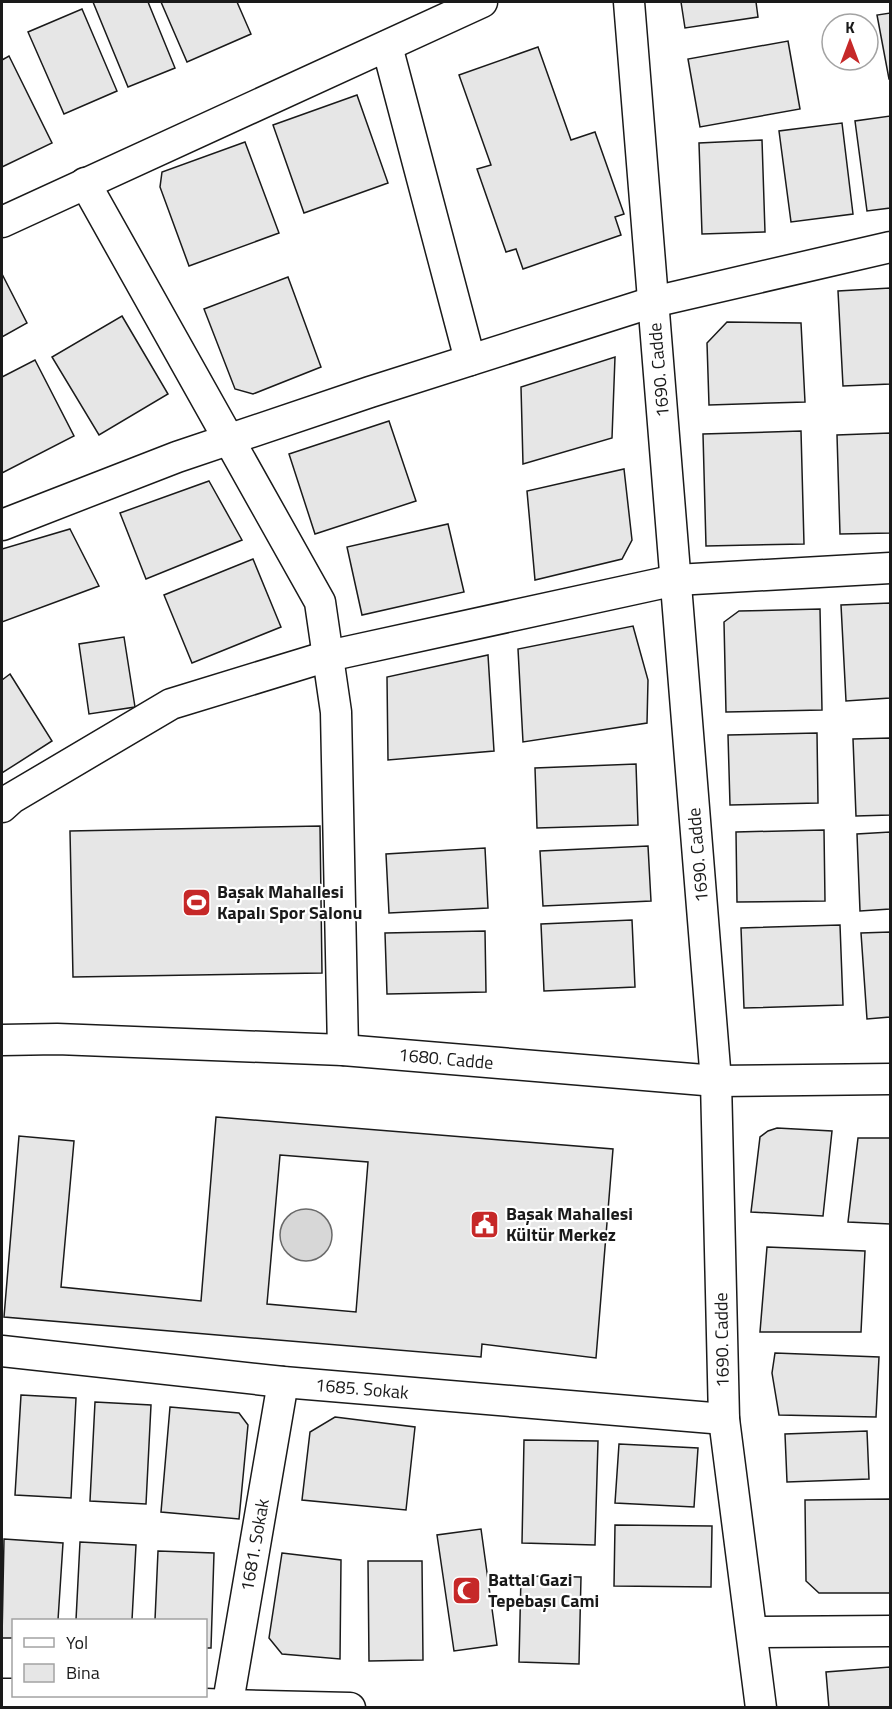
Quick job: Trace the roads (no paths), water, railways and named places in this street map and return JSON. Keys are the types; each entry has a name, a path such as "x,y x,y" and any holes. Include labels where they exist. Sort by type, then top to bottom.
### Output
{"street":[{"path":"2,222 482,2"},
{"name":"1690. Cadde","path":"629,2 716,1081 724,1419 761,1707"},
{"path":"387,46 470,360"},
{"path":"85,183 320,602 336,712 343,1050"},
{"path":"2,525 177,457 653,302 891,247"},
{"path":"2,807 12,798 171,704 328,656 676,580 891,568"},
{"name":"1680. Cadde","path":"2,1040 57,1039 343,1050 716,1081 891,1079"},
{"name":"1685. Sokak","path":"2,1351 283,1382 724,1419"},
{"name":"1681. Sokak","path":"227,1706 283,1382"},
{"path":"752,1632 891,1630"},
{"path":"69,1697 227,1706 350,1707"}],"place":[{"name":"Başak Mahallesi Kapalı Spor Salonu","path":"196,902"},
{"name":"Başak Mahallesi Kültür Merkez","path":"485,1224"},
{"name":"Battal Gazi Tepebaşı Cami","path":"467,1590"}]}
